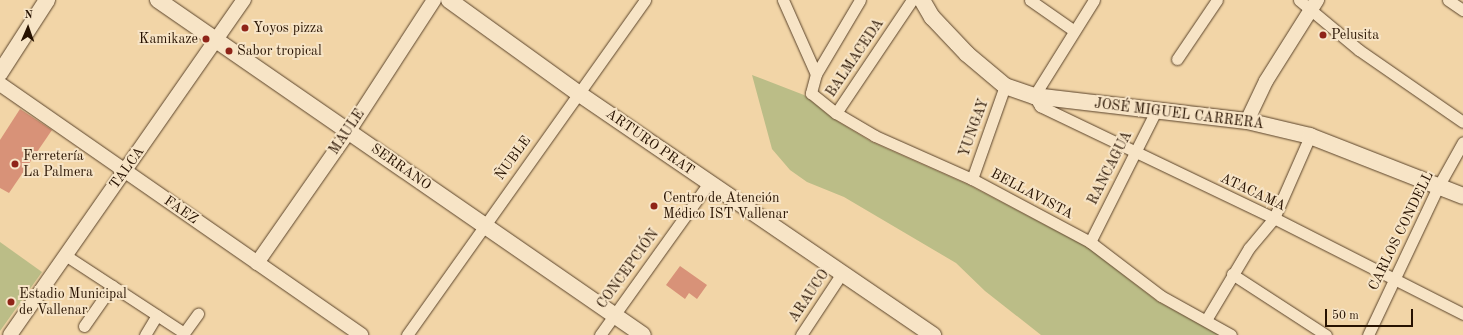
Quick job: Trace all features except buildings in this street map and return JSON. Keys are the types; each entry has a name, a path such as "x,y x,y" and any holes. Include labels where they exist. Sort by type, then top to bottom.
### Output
{"main road":[{"path":"0,73 47,0"},
{"name":"SERRANO","path":"158,0 643,335"},
{"name":"ARTURO PRAT","path":"449,0 578,93 933,335"},
{"name":"JOSÉ MIGUEL CARRERA","path":"922,0 932,17 967,54 1005,86 1034,96 1157,109 1247,121 1310,136 1439,185 1463,196"}],"street":[{"name":"TALCA","path":"10,335 217,41 244,0"},
{"name":"MAULE","path":"258,263 349,131 434,0"},
{"name":"ÑUBLE","path":"407,335 483,225 645,0"},
{"path":"783,0 816,74"},
{"path":"816,74 860,0"},
{"name":"BALMACEDA","path":"836,113 912,0"},
{"path":"1030,0 1073,30"},
{"path":"1034,96 1073,30 1094,0"},
{"path":"1177,59 1217,0"},
{"path":"1299,0 1314,4 1359,50 1463,122"},
{"path":"1448,0 1463,10"},
{"path":"1247,121 1266,81 1314,4"},
{"name":"BELLAVISTA","path":"816,74 811,93 836,113 875,136 972,179 1090,242 1161,296 1231,335"},
{"name":"FAEZ","path":"0,84 361,335"},
{"name":"YUNGAY","path":"972,179 1005,86"},
{"name":"ATACAMA","path":"1034,96 1040,106 1274,218 1395,278 1463,314"},
{"name":"RANCAGUA","path":"1090,242 1157,109"},
{"path":"1206,320 1232,274 1274,218 1310,136"},
{"name":"CARLOS CONDELL","path":"1368,335 1439,185 1463,142"},
{"name":"CONCEPCIÓN","path":"600,335 709,183"},
{"path":"65,255 184,333 198,314"},
{"name":"ARAUCO","path":"801,335 842,273"},
{"path":"1232,274 1326,335"},
{"path":"84,326 112,286"},
{"path":"145,335 157,315"}],"green space":[{"path":"752,75 804,95 832,118 872,142 969,185 1087,247 1157,301 1219,335 1041,335 985,291 956,263 844,197 807,182 790,170 772,149"},
{"name":"Estadio Municipal de Vallenar","path":"0,242 42,272 0,331"}],"place":[{"name":"Yoyos pizza","path":"245,28"},
{"name":"Pelusita","path":"1323,35"},
{"name":"Kamikaze","path":"206,39"},
{"name":"Sabor tropical","path":"229,51"},
{"name":"Ferretería La Palmera","path":"15,164"},
{"name":"Centro de Atención Médico IST Vallenar","path":"654,206"},
{"name":"Estadio Municipal de Vallenar","path":"11,302"}]}
